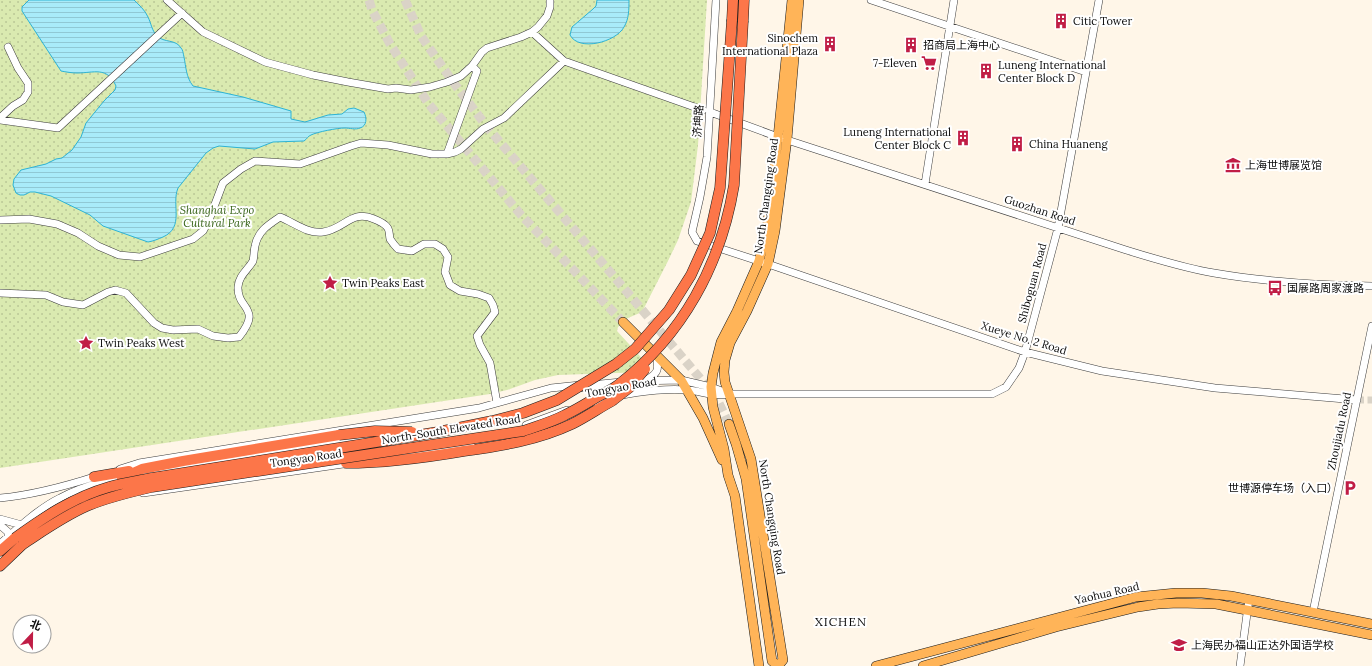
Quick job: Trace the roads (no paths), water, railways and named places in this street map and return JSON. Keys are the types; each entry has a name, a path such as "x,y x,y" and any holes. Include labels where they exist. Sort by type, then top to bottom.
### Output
{"highway":[{"name":"North-South Elevated Road","path":"0,551 14,538 58,509 109,487 152,478 438,432 522,413 557,400 597,376 626,356 651,332 669,310 691,275 710,233 720,188 733,0"},
{"name":"North-South Elevated Road","path":"0,566 23,544 62,519 85,507 112,497 152,487 523,431 564,415 617,386 646,362 684,316 698,293 720,245 730,210 734,185 744,0"},
{"path":"346,463 380,463 412,460 499,446 525,440 572,424 612,401 629,388 647,367 662,344"},
{"path":"94,477 339,434 375,431 438,432"},
{"path":"122,478 142,469"}],"main road":[{"name":"North Changqing Road","path":"778,666 783,660 751,459 724,372 725,360 730,343 747,311 775,231 792,0"},
{"name":"North Changqing Road","path":"782,138 798,0"},
{"name":"North Changqing Road","path":"759,666 735,496 728,474 712,391 713,373 721,342 763,262"},
{"path":"624,322 681,380 703,418 728,474"},
{"path":"729,424 746,479 772,661 778,666"},
{"name":"Yaohua Road","path":"876,666 1136,597 1176,593 1202,593 1231,596 1372,624"},
{"name":"Yaohua Road","path":"923,666 1056,627 1138,607 1178,603 1216,604 1372,635"}],"street":[{"path":"167,0 203,32 265,62 313,75 388,89 396,88 411,90 430,87 461,76 472,66 482,52 487,48 532,32 547,16 550,7 550,0"},
{"name":"济坤路","path":"697,241 692,232 704,177 706,111 716,0"},
{"path":"871,0 1086,72"},
{"path":"925,184 954,0"},
{"name":"Shiboguan Road","path":"730,394 992,394 1006,387 1019,368 1025,352 1058,228 1099,0"},
{"path":"0,119 58,128 182,13"},
{"path":"0,220 29,220 57,224 78,233 98,246 119,255 140,257 192,239 203,231 209,220 223,184 241,169 255,161 300,164 361,143 388,145 432,154 447,154 461,149 483,129 504,118 564,61 532,32"},
{"path":"0,119 13,106 23,100 28,92 28,83 18,68 8,47"},
{"name":"Guozhan Road","path":"564,61 782,138 1129,252 1214,273 1286,282 1372,286"},
{"path":"447,154 477,71 472,66"},
{"path":"0,293 46,295 63,302 84,305 108,292 115,290 126,293 154,323 162,328 173,330 198,329 213,336 228,338 239,337 249,320 247,309 239,296 238,287 240,279 253,261 257,238 263,229 280,217 306,231 323,232 337,228 356,216 368,216 383,222 388,228 390,238 398,249 412,251 424,244 435,244 443,249 448,257 445,272 450,286 460,291 478,294 489,298 495,312 477,336 480,345 490,363 497,403"},
{"name":"Xueye No. 2 Road","path":"697,241 763,262 1025,352 1102,372 1215,388 1357,400"},
{"name":"Zhoujiadu Road","path":"1313,612 1372,326"},
{"path":"644,381 654,376 658,369 656,356"},
{"name":"Tongyao Road","path":"0,544 22,524 61,497 92,485 122,478 471,422 504,414 584,387 602,384 681,380 712,391"},
{"path":"0,498 14,497 52,489 139,463 479,408 551,388 602,384"},
{"name":"Tongyao Road","path":"0,570 36,539 60,523 111,501 136,494 439,450 498,436 572,408 604,399 637,393 687,390 712,391 730,394"},
{"path":"0,519 22,524"},
{"path":"0,525 8,532 8,537"},
{"path":"1240,666 1249,599"}],"water":[{"path":"29,0 134,0 145,12 157,36 163,40 176,43 182,49 188,76 193,86 243,97 291,111 291,119 305,122 328,115 342,114 348,109 354,108 364,112 366,117 365,124 358,129 341,128 327,130 310,135 304,141 273,142 255,149 219,146 213,148 206,153 178,188 176,195 176,222 170,233 154,241 148,242 103,226 90,215 51,196 35,192 20,195 16,193 13,185 14,179 21,170 46,164 62,158 72,150 81,137 86,123 115,90 116,86 104,73 75,73 61,71 22,11 22,7"},
{"path":"597,0 629,0 629,10 626,24 620,32 606,41 589,44 581,43 570,35 572,27 596,6"}],"tunnel":[{"path":"369,0 372,10 390,44 428,103 521,215 623,322"},
{"path":"405,0 421,36 453,82 488,128 716,397 729,424"},
{"path":"1357,400 1372,400"}],"place":[{"name":"Citic Tower","path":"1061,21"},
{"name":"Sinochem International Plaza","path":"830,44"},
{"name":"招商局上海中心","path":"911,45"},
{"name":"7-Eleven","path":"929,63"},
{"name":"Luneng International Center Block D","path":"986,71"},
{"name":"Luneng International Center Block C","path":"963,138"},
{"name":"China Huaneng","path":"1017,144"},
{"name":"上海世博展览馆","path":"1233,165"},
{"name":"Twin Peaks East","path":"330,283"},
{"name":"国展路周家渡路","path":"1275,288"},
{"name":"Twin Peaks West","path":"86,343"},
{"name":"世博源停车场（入口）","path":"1350,488"},
{"name":"上海民办福山正达外国语学校","path":"1179,645"}],"district":[{"name":"XICHEN","path":"841,621"}],"park label":[{"name":"Shanghai Expo Cultural Park","path":"217,216"}]}
